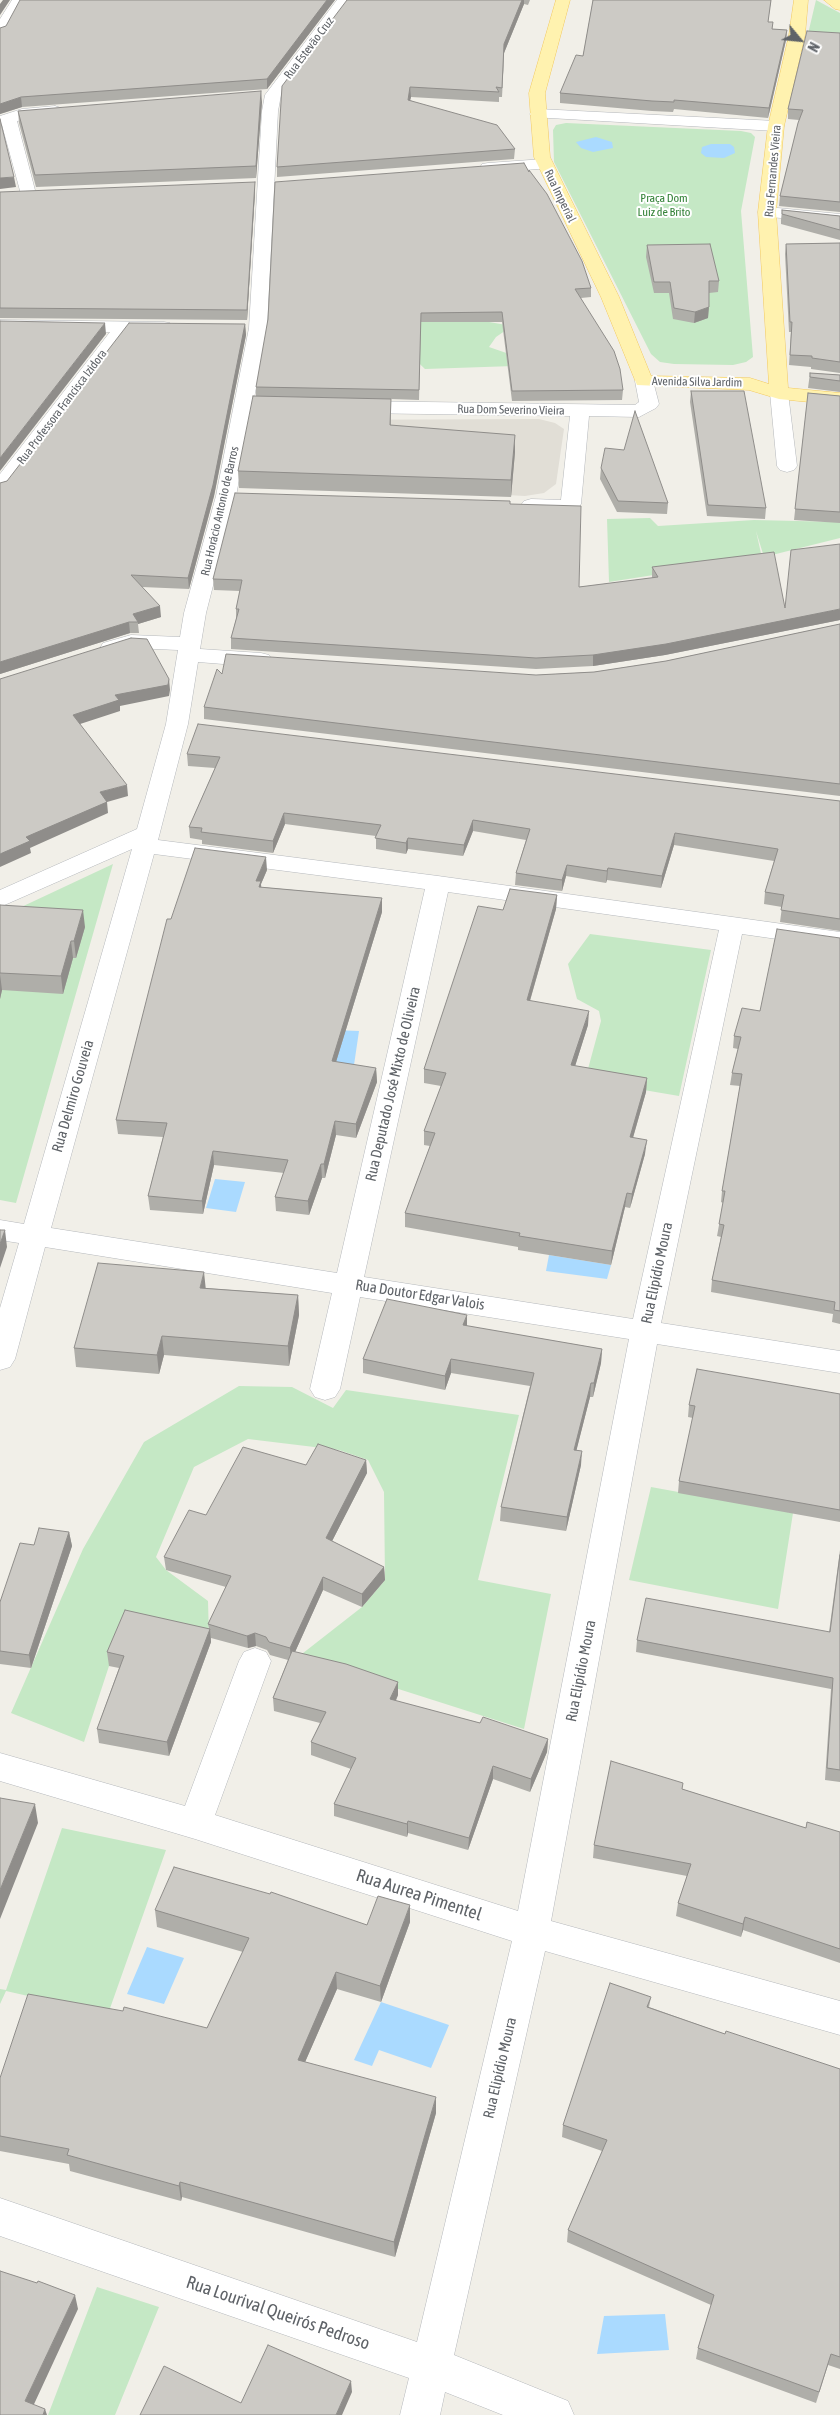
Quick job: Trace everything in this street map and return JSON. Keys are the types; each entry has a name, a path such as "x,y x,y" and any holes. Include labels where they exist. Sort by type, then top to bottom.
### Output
{"main road":[{"name":"Rua Imperial","path":"563,0 537,93 544,164 610,297 644,381"},
{"name":"Rua Fernandes Vieira","path":"785,381 768,212 776,126 797,35 801,0"},
{"path":"831,0 840,6"},
{"name":"Avenida Silva Jardim","path":"644,381 750,384 785,381 840,399"}],"street":[{"path":"0,32 19,0"},
{"name":"Rua Estevão Cruz","path":"274,96 345,0"},
{"path":"797,35 814,36"},
{"path":"254,97 274,96 270,111 266,185"},
{"path":"28,194 4,119 70,110"},
{"path":"538,114 776,126"},
{"path":"474,169 544,164"},
{"path":"246,186 286,184"},
{"name":"Rua Horácio Antonio de Barros","path":"146,839 186,725 190,649 195,613 236,496 253,405 266,185"},
{"path":"9,195 48,193"},
{"path":"768,212 840,219"},
{"path":"0,325 181,327"},
{"name":"Rua Professora Francisca Izidora","path":"0,488 123,327"},
{"path":"238,328 258,328"},
{"path":"580,412 638,411 649,404 644,381"},
{"name":"Rua Fernandes Vieira","path":"785,381 786,466"},
{"name":"Rua Dom Severino Vieira","path":"332,407 580,412 571,504 565,506 515,505"},
{"path":"94,653 132,641 195,613"},
{"path":"132,641 278,661"},
{"path":"0,899 146,839 438,884 840,940"},
{"name":"Rua Delmiro Gouveia","path":"0,1359 146,839"},
{"name":"Rua Deputado José Mixto de Oliveira","path":"324,1389 438,884"},
{"name":"Rua Elipídio Moura","path":"420,2415 532,1931 645,1330 732,925"},
{"name":"Rua Doutor Edgar Valois","path":"0,1230 840,1362"},
{"path":"195,1824 255,1661"},
{"name":"Rua Aurea Pimentel","path":"0,1767 195,1824 532,1931 840,2018"},
{"name":"Rua Lourival Queirós Pedroso","path":"0,2218 430,2366 554,2415"}],"shaded area":[{"path":"539,419 555,423 564,429 556,484 544,493 525,496 396,489 300,420"}],"green space":[{"path":"816,0 840,13 840,35 808,34"},
{"name":"Praça Dom Luiz de Brito","path":"566,123 741,131 751,133 755,137 741,211 753,357 746,362 733,365 674,364 660,362 651,354 554,162 553,130 556,125"},
{"path":"386,288 472,319 512,326 496,337 489,347 515,356 514,366 425,369 398,343"},
{"path":"650,518 658,526 754,520 840,522 840,538 764,557 756,531 762,558 609,582 607,519"},
{"path":"113,864 16,1203 0,1200 0,917"},
{"path":"590,934 711,950 679,1096 585,1080 601,1021 599,1011 577,999 568,964"},
{"path":"239,1386 292,1387 333,1408 346,1390 519,1415 478,1580 551,1594 524,1729 298,1657 362,1607 385,1580 384,1492 368,1460 339,1450 248,1439 194,1467 156,1557 166,1570 208,1601 209,1637 127,1624 109,1666 84,1742 11,1713 83,1549 144,1442"},
{"path":"651,1487 793,1513 778,1609 629,1580"},
{"path":"62,1828 166,1850 108,2014 6,1991 0,2004 0,1989 6,1990"},
{"path":"97,2287 159,2307 115,2415 48,2415"}],"water":[{"path":"596,137 612,142 613,148 593,152 581,148 576,142"},
{"path":"711,144 730,144 734,147 735,153 724,158 706,157 701,153 702,147"},
{"path":"333,1030 359,1031 354,1065 308,1063"},
{"path":"215,1179 245,1182 236,1212 206,1208"},
{"path":"549,1255 611,1265 607,1279 546,1271"},
{"path":"147,1947 184,1958 164,2004 127,1994"},
{"path":"381,2002 449,2025 431,2068 379,2050 372,2066 354,2060"},
{"path":"665,2314 669,2350 597,2354 604,2316"}],"building":[{"path":"20,0 327,0 267,79 21,97 0,104 0,28 6,26"},
{"path":"347,0 522,0 504,44 502,88 496,87 499,92 410,87 408,100 497,125 515,149 277,167 282,86"},
{"path":"593,0 771,0 768,22 773,22 772,29 787,30 769,108 560,93 576,55 583,56"},
{"path":"807,31 840,33 840,202 780,196 803,110 788,109"},
{"path":"261,91 256,166 35,175 18,111"},
{"path":"0,119 14,177 0,178"},
{"path":"524,163 547,194 582,261 591,288 575,289 614,351 620,369 623,390 512,391 502,312 421,313 419,390 256,387 268,319 275,182"},
{"path":"255,182 247,310 0,308 0,192"},
{"path":"782,210 840,216 840,230 782,214"},
{"path":"840,243 840,362 812,358 812,356 790,355 792,322 790,322 786,244"},
{"path":"710,244 719,281 709,281 709,307 695,312 674,308 670,282 654,282 647,245"},
{"path":"0,321 105,323 0,458"},
{"path":"129,323 245,324 213,485 188,578 131,575 160,606 133,614 138,622 129,622 0,662 0,483 7,481"},
{"path":"810,373 840,375 840,381 810,377"},
{"path":"691,391 744,391 766,508 708,505"},
{"path":"808,393 840,396 840,512 795,509"},
{"path":"253,396 391,399 390,425 515,435 511,480 238,471"},
{"path":"635,411 668,503 618,501 601,468 605,448 624,450"},
{"path":"235,493 510,501 510,504 581,506 579,587 658,577 652,567 774,552 785,608 791,550 840,544 840,609 666,644 593,655 536,658 231,638 239,609 236,609 242,580 213,579"},
{"path":"840,624 840,784 204,707 217,669 222,674 226,654 536,675 594,672 666,661"},
{"path":"131,638 147,639 169,679 168,685 115,695 119,700 73,715 127,785 100,792 107,802 26,837 30,841 0,854 0,679"},
{"path":"198,724 840,801 840,919 781,910 784,895 765,892 778,849 675,833 662,876 608,868 607,871 567,865 562,880 516,873 530,829 473,820 464,845 408,838 406,843 375,838 381,825 284,813 273,841 201,832 202,828 189,827 220,757 187,754"},
{"path":"195,848 266,857 256,881 261,881 259,887 382,898 332,1061 376,1068 356,1124 335,1121 324,1164 321,1164 308,1201 275,1197 288,1160 213,1151 202,1201 148,1196 167,1123 116,1120 167,919 171,919"},
{"path":"510,889 557,895 527,1000 589,1011 571,1065 647,1078 630,1137 647,1140 632,1194 627,1193 612,1251 519,1236 520,1233 405,1213 435,1133 424,1131 446,1073 424,1069 478,906 503,910"},
{"path":"0,905 83,910 74,941 71,941 61,976 0,973"},
{"path":"777,929 840,938 840,1311 834,1310 835,1302 712,1280 724,1225 719,1224 725,1191 722,1191 742,1074 732,1073 741,1037 734,1036 742,1008 760,1011"},
{"path":"0,1230 5,1230 0,1244"},
{"path":"98,1263 204,1272 200,1288 298,1295 288,1346 162,1336 157,1355 74,1348"},
{"path":"387,1299 467,1315 463,1325 602,1349 594,1383 591,1383 574,1450 582,1451 567,1517 501,1507 534,1373 451,1359 445,1376 363,1359"},
{"path":"697,1369 840,1394 840,1510 679,1481 695,1406 689,1405"},
{"path":"318,1444 366,1460 326,1538 384,1567 362,1594 323,1577 290,1648 269,1642 266,1637 255,1633 247,1636 208,1624 231,1576 164,1557 189,1510 206,1515 243,1447 306,1465"},
{"path":"39,1528 69,1532 29,1655 0,1651 0,1602 20,1543 34,1545"},
{"path":"840,1555 840,1770 827,1768 833,1678 637,1640 646,1598 830,1632"},
{"path":"125,1610 210,1629 167,1742 97,1729 124,1656 107,1652"},
{"path":"292,1651 346,1664 398,1682 390,1699 480,1723 483,1717 548,1739 531,1779 493,1766 469,1838 408,1821 407,1824 334,1804 356,1758 311,1742 326,1712 273,1698"},
{"path":"611,1761 683,1783 682,1789 806,1828 807,1822 840,1832 840,1949 745,1917 743,1924 678,1903 691,1864 594,1845"},
{"path":"0,1798 35,1804 0,1890"},
{"path":"174,1867 270,1894 271,1892 367,1925 378,1896 410,1905 380,1986 336,1972 298,2060 436,2097 394,2242 180,2182 179,2186 67,2155 69,2149 0,2136 0,2078 28,1994 123,2011 124,2007 207,2028 249,1938 155,1910"},
{"path":"610,1983 651,1997 647,2007 725,2034 726,2031 840,2069 840,2357 831,2354 819,2392 698,2348 714,2295 568,2230 607,2140 563,2125"},
{"path":"0,2271 37,2283 38,2281 75,2295 25,2401 45,2409 43,2415 0,2415"},
{"path":"268,2345 351,2381 336,2415 140,2415 164,2366 241,2403"}]}
